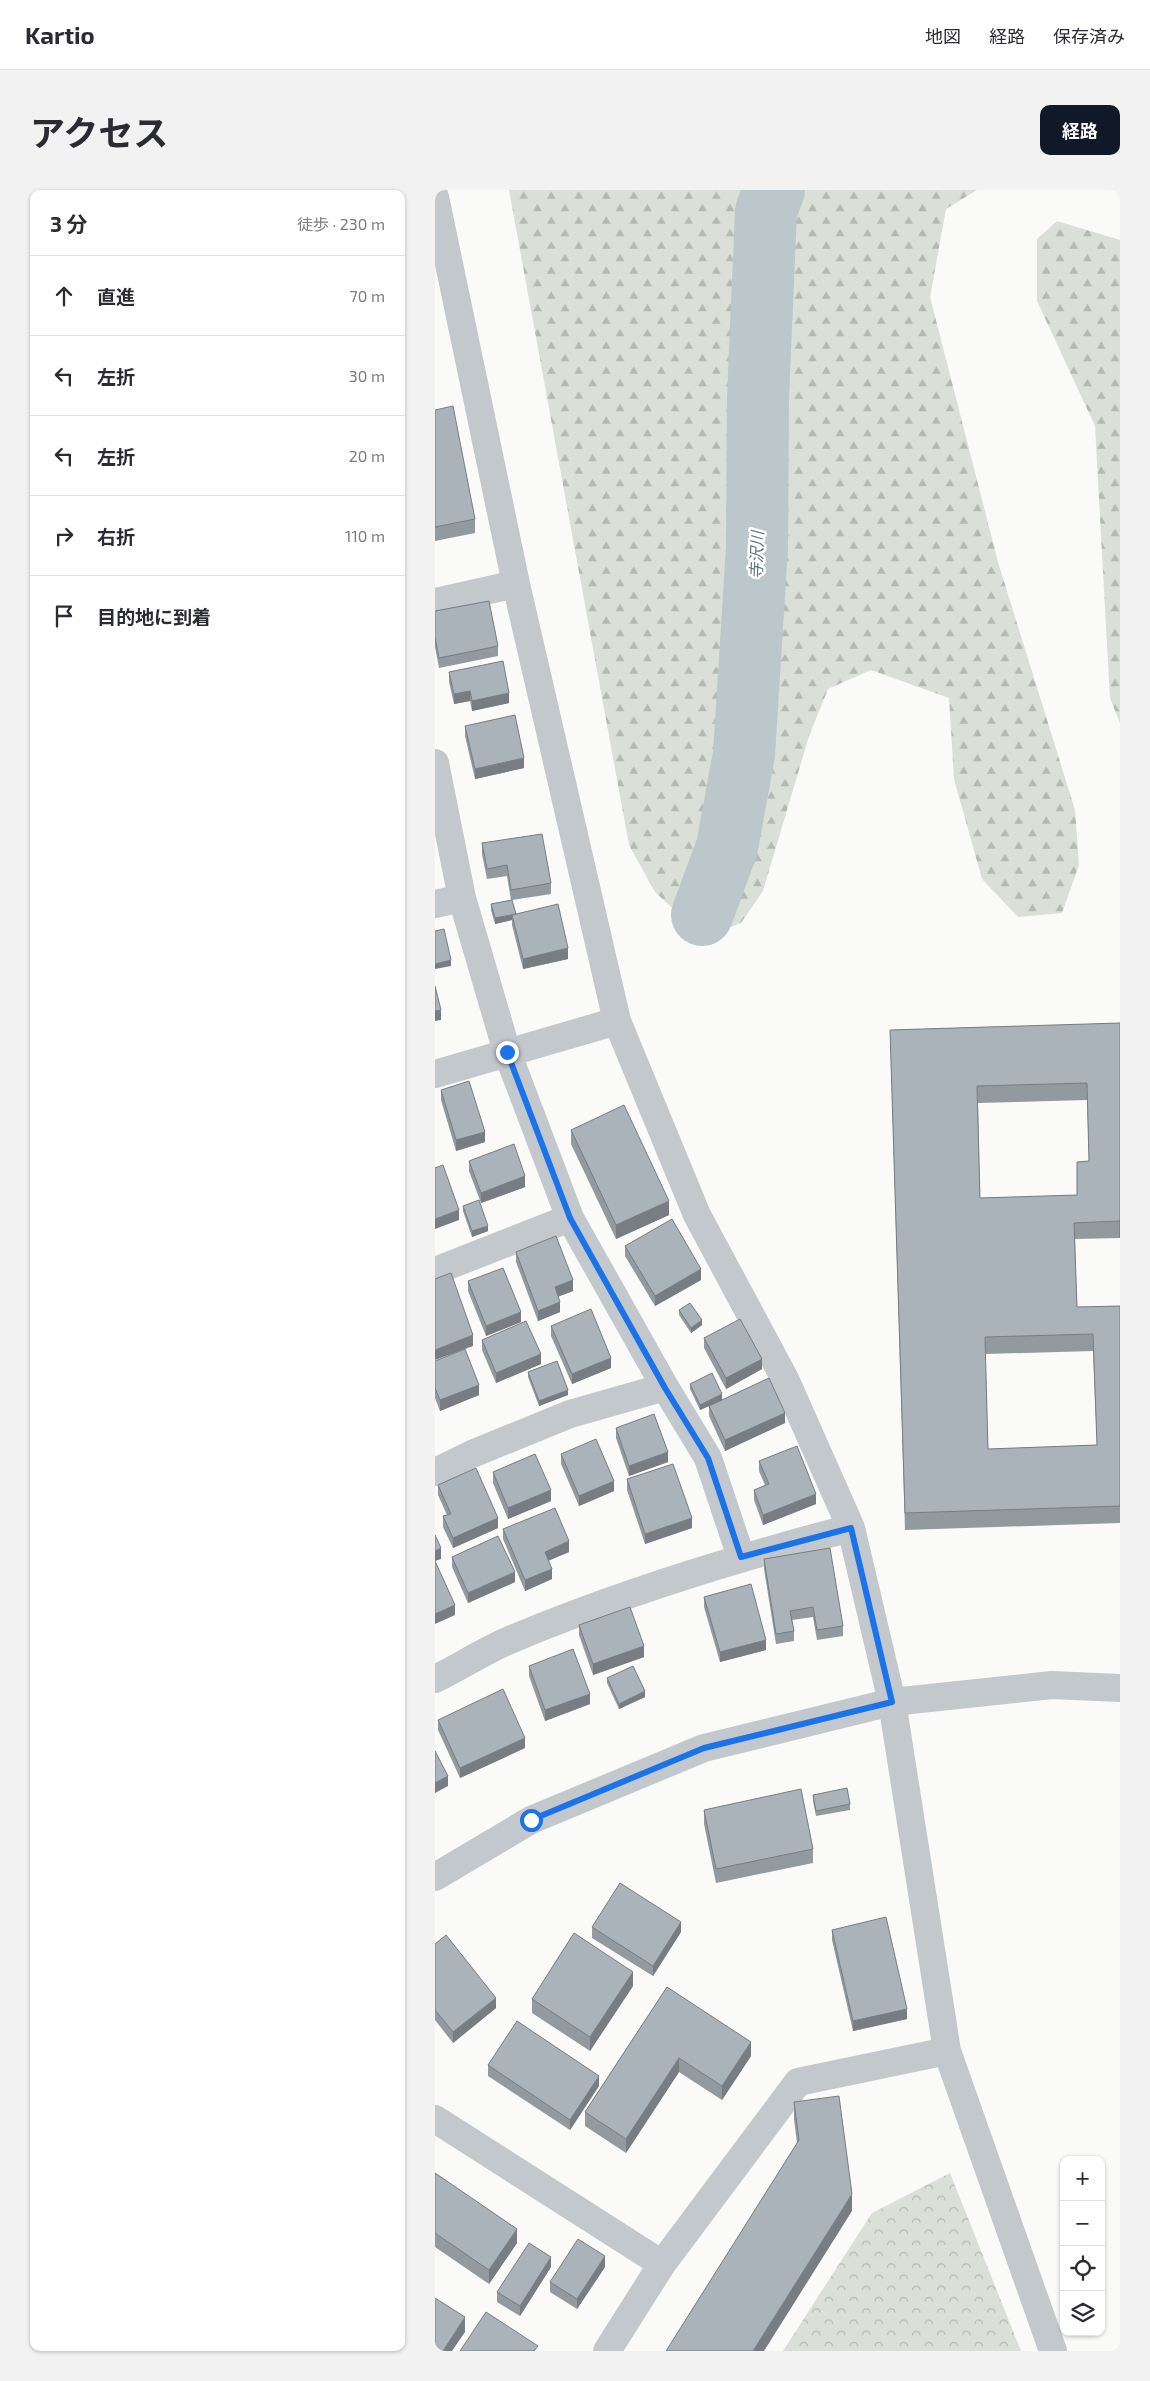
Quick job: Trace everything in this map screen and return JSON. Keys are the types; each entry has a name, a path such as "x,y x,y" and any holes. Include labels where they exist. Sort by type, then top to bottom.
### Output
{"street":[{"path":"435,197 516,584 617,1021 697,1215 785,1379 851,1528 892,1702 947,2051 1053,2351"},
{"path":"435,602 516,584"},
{"path":"435,762 462,898 507,1052 570,1218 665,1388 708,1458 741,1557"},
{"path":"435,904 462,898"},
{"path":"435,1074 617,1021"},
{"path":"435,1270 570,1218"},
{"path":"435,1472 472,1454 570,1414 665,1388"},
{"path":"435,1679 511,1639 625,1596 741,1557 851,1528"},
{"path":"435,1877 531,1820 704,1748 892,1702 1052,1685 1120,1688"},
{"path":"607,2351 662,2264 798,2082 947,2051"},
{"path":"435,2119 662,2264"}],"green space":[{"path":"509,190 977,190 946,209 930,297 998,562 1075,810 1079,865 1062,913 1018,917 982,879 954,779 949,698 871,670 828,689 809,736 763,891 741,923 716,933 696,930 655,892 629,845"},
{"path":"1057,221 1120,240 1120,723 1110,698 1095,426 1037,301 1037,239"},
{"path":"950,2173 1021,2351 783,2351 872,2213"}],"shaded area":[{"path":"740,190 798,190 789,208"}],"building":[{"path":"453,406 475,519 435,527 435,410"},
{"path":"489,601 498,646 439,658 435,637 435,611"},
{"path":"503,661 509,693 472,701 470,691 454,694 449,672"},
{"path":"515,715 524,758 475,769 465,726"},
{"path":"542,834 551,883 511,890 507,865 487,869 482,843"},
{"path":"512,900 516,914 495,918 491,904"},
{"path":"558,904 568,948 523,959 512,915"},
{"path":"444,929 451,960 435,964 435,931"},
{"path":"435,986 441,1010 435,1011"},
{"path":"1120,1023 1120,1221 1074,1223 1077,1307 1120,1306 1120,1506 905,1513 890,1030","holes":["1087,1083 1089,1161 1077,1162 1077,1195 980,1198 977,1086","1093,1334 1097,1445 988,1449 985,1337"]},
{"path":"469,1081 485,1132 456,1140 441,1090"},
{"path":"624,1105 669,1201 616,1225 571,1130"},
{"path":"514,1144 525,1176 481,1193 469,1161"},
{"path":"443,1165 459,1210 435,1219 435,1168"},
{"path":"479,1200 488,1226 472,1231 463,1206"},
{"path":"672,1219 701,1269 655,1296 625,1246"},
{"path":"556,1236 573,1280 555,1287 560,1302 538,1311 516,1252"},
{"path":"503,1268 521,1312 486,1326 468,1281"},
{"path":"451,1273 473,1335 435,1350 435,1279"},
{"path":"690,1303 702,1320 691,1328 679,1310"},
{"path":"591,1309 611,1358 572,1374 551,1326"},
{"path":"740,1319 762,1359 726,1378 704,1338"},
{"path":"526,1321 541,1354 496,1373 482,1340"},
{"path":"465,1349 479,1385 440,1400 435,1388 435,1361"},
{"path":"557,1361 568,1390 539,1401 528,1372"},
{"path":"712,1373 722,1394 700,1405 690,1384"},
{"path":"769,1378 785,1413 725,1440 709,1406"},
{"path":"654,1414 668,1452 629,1466 616,1428"},
{"path":"596,1439 614,1481 579,1496 561,1454"},
{"path":"797,1446 816,1494 763,1515 754,1490 769,1484 759,1461"},
{"path":"535,1454 551,1490 508,1508 493,1472"},
{"path":"673,1464 692,1518 645,1534 627,1479"},
{"path":"476,1468 498,1518 453,1538 443,1516 451,1514 438,1485"},
{"path":"555,1508 569,1541 545,1552 552,1569 525,1580 503,1529"},
{"path":"435,1535 441,1548 435,1551"},
{"path":"498,1536 515,1572 468,1593 452,1557"},
{"path":"830,1548 843,1626 817,1630 813,1607 790,1611 794,1631 776,1634 764,1559"},
{"path":"435,1561 455,1605 435,1614"},
{"path":"751,1584 766,1640 720,1652 704,1597"},
{"path":"630,1607 644,1646 593,1664 579,1625"},
{"path":"573,1649 590,1694 545,1710 529,1666"},
{"path":"633,1666 645,1691 619,1704 607,1678"},
{"path":"503,1689 525,1738 460,1768 438,1720"},
{"path":"435,1751 448,1776 435,1783"},
{"path":"847,1788 850,1804 816,1811 813,1795"},
{"path":"801,1789 813,1849 716,1869 704,1810"},
{"path":"620,1883 681,1922 653,1966 592,1927"},
{"path":"886,1917 907,2009 853,2021 832,1930"},
{"path":"574,1933 633,1972 590,2037 532,1999"},
{"path":"446,1935 496,1998 453,2032 435,2010 435,1944"},
{"path":"667,1987 751,2042 722,2086 679,2058 626,2139 585,2112"},
{"path":"517,2021 599,2076 570,2120 488,2065"},
{"path":"839,2096 852,2194 753,2351 666,2351 799,2140 794,2102"},
{"path":"435,2173 517,2229 489,2270 435,2233"},
{"path":"578,2239 605,2256 577,2299 550,2282"},
{"path":"529,2243 551,2257 520,2306 497,2292"},
{"path":"435,2298 465,2317 443,2351 435,2351"},
{"path":"486,2312 538,2346 534,2351 460,2351"}],"waterway":[{"name":"寺沢川","path":"702,915 727,847 744,754 757,547 758,398 766,211 774,190"}],"route":[{"path":"507,1052 570,1218 665,1388 708,1458 741,1557 851,1528 892,1702 704,1748 531,1820"}]}
